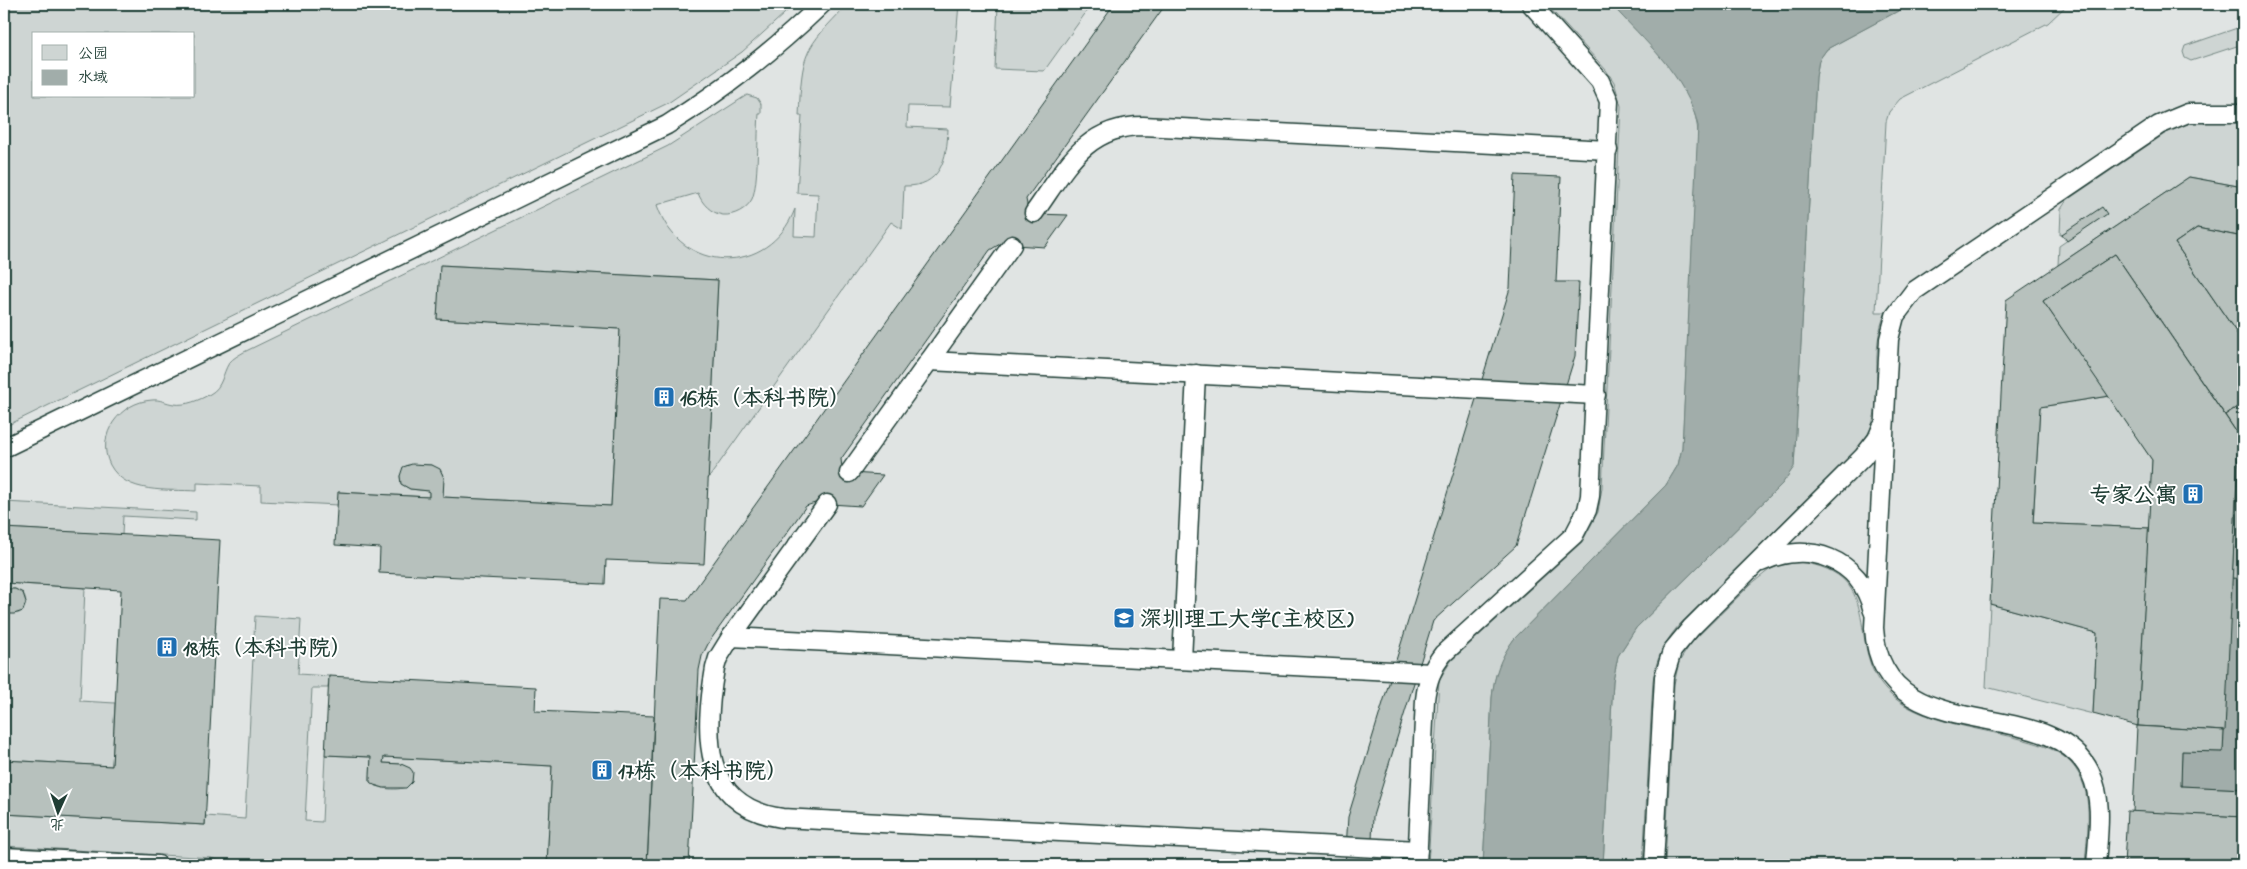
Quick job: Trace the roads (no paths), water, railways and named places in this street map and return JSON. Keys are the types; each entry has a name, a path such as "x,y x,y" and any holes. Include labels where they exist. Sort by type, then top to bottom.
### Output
{"lane":[{"path":"4,448 667,124 733,82 761,60 822,4"},
{"path":"827,504 731,637 718,658 715,668 709,741 711,756 718,776 732,797 756,813 798,819 1417,858 1425,700 1431,673 1443,654 1574,535 1582,523 1590,496 1610,109 1604,87 1531,4"},
{"path":"1874,628 1891,328 1901,307 1914,292 2168,120 2188,113 2243,113"},
{"path":"1034,213 1082,148 1098,135 1120,127 1143,126 1608,150"},
{"path":"849,472 1012,245"},
{"path":"928,361 1596,395"},
{"path":"1182,660 1196,374"},
{"path":"1654,865 1664,676 1667,662 1679,641 1867,453 1877,439 1885,410"},
{"path":"1750,569 1770,558 1794,552 1806,552 1830,558 1860,581 1872,608 1878,657 1887,675 1906,694 1935,707 2048,736 2068,746 2084,761 2094,782 2099,802 2096,865"},
{"path":"731,637 1431,673"},
{"path":"4,858 158,865"}],"water":[{"path":"1611,4 1911,4 1827,49 1819,60 1816,77 1794,467 1782,484 1636,628 1618,656 1613,681 1603,865 1483,865 1492,698 1494,682 1501,660 1514,639 1666,485 1678,465 1682,448 1698,126 1684,91 1674,75 1663,60"},
{"path":"2232,578 2243,579 2243,789 2181,786 2182,751 2223,752"}],"place":[{"name":"16栋（本科书院）","path":"664,397"},
{"name":"专家公寓","path":"2193,494"},
{"name":"深圳理工大学(主校区)","path":"1124,618"},
{"name":"18栋（本科书院）","path":"167,647"},
{"name":"17栋（本科书院）","path":"602,770"}]}
